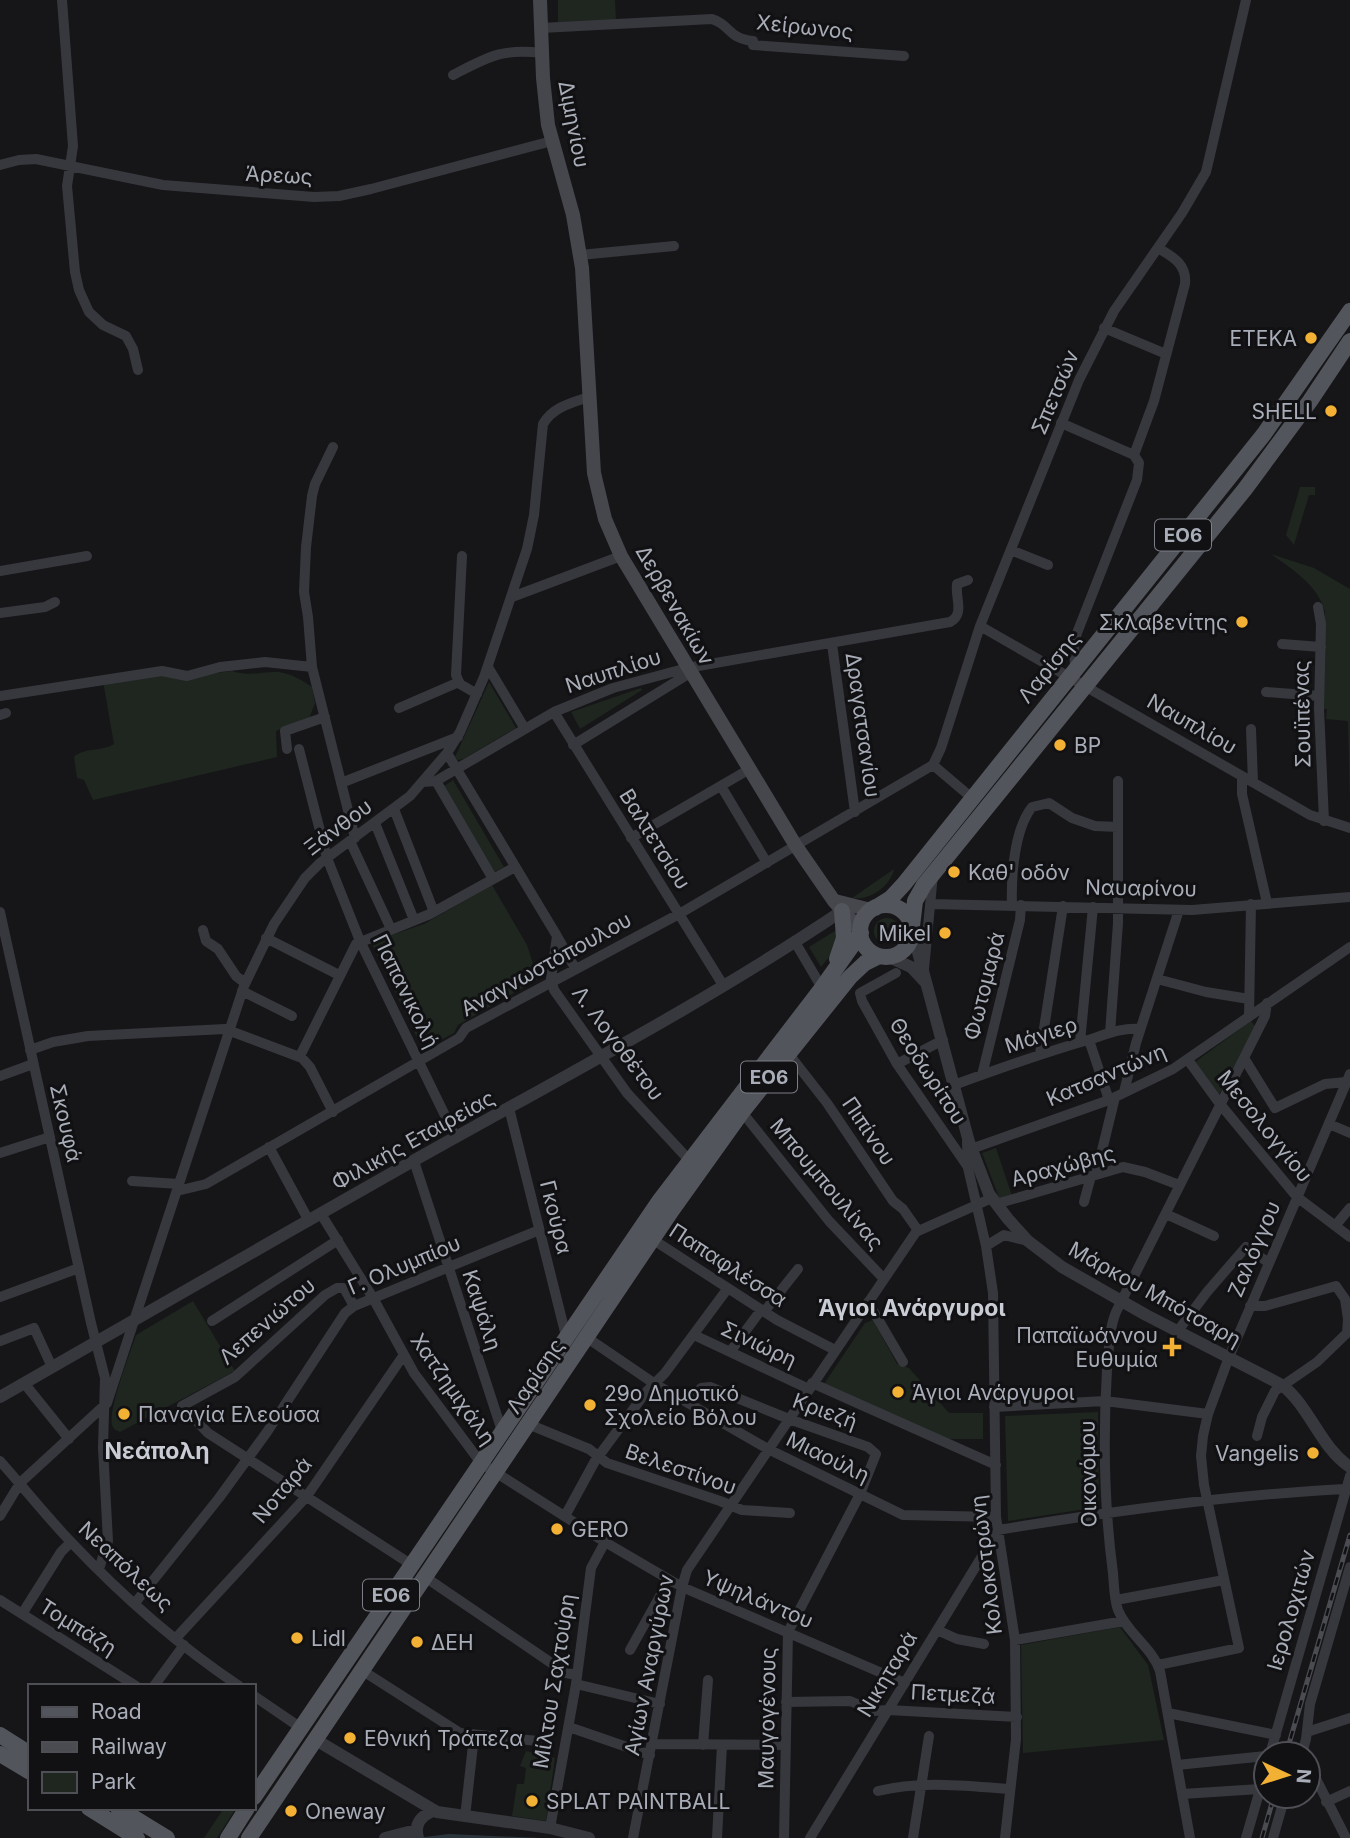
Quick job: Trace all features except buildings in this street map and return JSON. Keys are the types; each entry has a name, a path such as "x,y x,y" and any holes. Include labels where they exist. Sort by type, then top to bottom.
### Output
{"main road":[{"name":"Διμηνίου","path":"540,0 545,101 580,255"},
{"name":"Δερβενακίων","path":"580,255 596,484 605,519 621,556 748,770 796,846 838,906 861,932"},
{"name":"Λαρίσης","path":"873,909 897,892 1264,433 1350,311"},
{"name":"Λαρίσης","path":"912,928 916,898 933,873 1245,489 1350,341"},
{"path":"822,988 843,945 844,929 838,906 873,909 885,905 896,907 905,913 912,928"},
{"name":"ΕΟ6","path":"861,932 864,917 873,909"},
{"name":"ΕΟ6","path":"884,956 898,954 907,947 912,928"},
{"name":"Λαρίσης","path":"249,1838 586,1337 689,1160 822,988 861,932"},
{"path":"861,932 866,947 884,956"},
{"name":"Λαρίσης","path":"256,1794 566,1336 853,973 865,963 884,956"},
{"path":"0,1735 28,1753"},
{"path":"0,1754 28,1771"},
{"path":"92,1810 137,1838"},
{"path":"121,1810 167,1838"},
{"path":"228,1838 246,1810"}],"street":[{"path":"62,0 73,146 69,165 68,209 79,290 96,320 126,336 133,349 138,370"},
{"name":"Σπετσών","path":"933,765 941,748 980,626 1061,423 1104,328 1206,172 1246,0"},
{"name":"Χείρωνος","path":"541,28 712,19 722,23 737,38 753,41 753,45 904,56"},
{"path":"453,75 503,52 542,53"},
{"name":"Άρεως","path":"0,165 36,159 163,185 288,197 327,197 371,189 552,141"},
{"path":"580,255 674,246"},
{"path":"1134,455 1154,401 1186,275 1179,262 1158,248"},
{"path":"1104,328 1166,354"},
{"name":"Ξάνθου","path":"134,1321 244,987 266,938 305,878 327,858 394,809 422,782 458,737 488,667 512,597 534,515 543,424 557,409 589,397"},
{"path":"1061,423 1134,455 1139,463 1137,480 1077,633 1072,671"},
{"path":"333,447 315,484 306,547 304,592 309,617 312,667 353,839 391,929"},
{"path":"1011,550 1048,565"},
{"path":"0,571 87,556"},
{"path":"462,556 456,671 459,682 477,694"},
{"path":"512,597 621,556"},
{"name":"Ναυπλίου","path":"422,782 436,781 554,712 613,688 688,670 953,621 959,612 956,586 968,580"},
{"path":"0,613 45,607 55,602"},
{"name":"Σουϊπένας","path":"1318,607 1321,620 1319,696 1324,821"},
{"name":"Ναυπλίου","path":"980,626 1072,671 1085,685 1324,821 1350,828"},
{"name":"Δραγατσανίου","path":"832,644 855,812"},
{"path":"1282,644 1321,647"},
{"path":"0,696 162,671 187,676 219,667 265,662 312,667"},
{"path":"488,667 525,729"},
{"name":"Ναυπλίου","path":"573,745 688,670"},
{"path":"399,708 459,682"},
{"path":"1266,692 1319,696"},
{"name":"Βαλτετσίου","path":"554,712 723,985"},
{"name":"Παπανικολή","path":"325,717 285,731 327,858 360,941 456,1138"},
{"path":"1251,729 1253,782"},
{"path":"341,783 458,737"},
{"name":"Λ. Λογοθέτου","path":"447,753 575,968"},
{"path":"933,765 972,797"},
{"name":"Αναγνωστόπουλου","path":"132,1181 178,1187 206,1184 459,1038 466,1028 678,914 933,765"},
{"path":"631,838 748,770"},
{"path":"1242,776 1242,793 1267,903"},
{"path":"436,781 493,879"},
{"path":"1110,1033 1118,908 1118,781"},
{"path":"721,786 766,863"},
{"name":"Φωτομαρά","path":"982,1075 1020,920 1016,906 1015,860 1028,813 1034,806 1049,803 1072,818 1100,827 1118,827"},
{"path":"394,809 434,912"},
{"path":"375,823 414,920"},
{"path":"300,1056 339,975 360,941 434,912 515,867"},
{"path":"924,969 933,873"},
{"name":"Ναυαρίνου","path":"930,904 1179,910 1350,897"},
{"path":"1249,1016 1251,904"},
{"name":"Φιλικής Εταιρείας","path":"0,1397 602,1057 795,942 838,906"},
{"path":"1040,1054 1063,906"},
{"path":"1093,907 1085,1041 1116,1096"},
{"path":"1084,1202 1116,1096 1179,910"},
{"name":"Σκουφά","path":"0,912 104,1374 104,1407"},
{"name":"Μάρκου Μπότσαρη","path":"912,928 971,1149 994,1201 1028,1241 1062,1267 1177,1332 1282,1385 1335,1453 1350,1466"},
{"path":"202,930 206,941 218,949 244,987 292,1016"},
{"name":"Λ. Λογοθέτου","path":"557,936 551,982 554,990 627,1093 689,1160"},
{"path":"266,938 339,975"},
{"path":"795,942 822,988"},
{"name":"Κατσαντώνη","path":"971,1149 1116,1096 1188,1060 1350,947"},
{"path":"884,956 911,967 929,986"},
{"name":"Θεοδωρίτου","path":"896,973 860,993 862,1001 897,1064 968,1168"},
{"path":"1157,979 1206,992 1249,999"},
{"name":"Οικονόμου","path":"1190,1838 1158,1665 1124,1621 1116,1600 1106,1512 1105,1401 1111,1328 1179,1185 1265,1016 1267,1003"},
{"path":"30,1050 53,1042 88,1036 230,1029 300,1056 310,1067 333,1112"},
{"name":"Μάγιερ","path":"954,1085 1040,1054 1110,1033 1140,1029"},
{"path":"897,1064 943,1040"},
{"name":"Πιπίνου","path":"788,1053 827,1102 893,1201 918,1229"},
{"path":"1244,1058 1275,1108 1325,1084 1348,1078"},
{"name":"Μεσολογγίου","path":"1188,1060 1220,1104 1297,1197 1350,1237"},
{"path":"0,1076 33,1064"},
{"name":"Ζαλόγγου","path":"1158,1665 1239,1648 1207,1499 1201,1456 1208,1414 1250,1306 1348,1078"},
{"name":"Γκούρα","path":"509,1108 566,1336"},
{"name":"Μπουμπουλίνας","path":"742,1112 829,1221 884,1279"},
{"path":"1329,1124 1350,1133"},
{"name":"Μάρκου Μπότσαρη","path":"967,1134 968,1168 976,1204"},
{"path":"0,1153 50,1137"},
{"path":"269,1147 309,1221"},
{"name":"Καψάλη","path":"414,1161 502,1431"},
{"name":"Αραχώβης","path":"994,1201 1123,1167 1179,1185"},
{"path":"918,1229 976,1204 994,1201"},
{"name":"Κολοκοτρώνη","path":"976,1204 993,1293 996,1517 1015,1640 1017,1717 1005,1838"},
{"path":"1335,1226 1350,1209"},
{"name":"Χατζημιχάλη","path":"321,1214 373,1298 403,1356 481,1462 496,1472"},
{"path":"1166,1214 1214,1236"},
{"name":"Αγίων Αναργύρων","path":"633,1838 687,1570 918,1229"},
{"name":"Γ. Ολυμπίου","path":"135,1603 247,1460 339,1319 354,1306 539,1230"},
{"name":"Παπαφλέσσα","path":"645,1235 763,1311 835,1350"},
{"path":"986,1246 1004,1235 1028,1241"},
{"path":"212,1321 338,1240"},
{"path":"1177,1332 1206,1292 1246,1247 1269,1263"},
{"path":"0,1297 79,1268"},
{"path":"730,1352 798,1269"},
{"path":"1250,1306 1265,1306 1333,1286 1339,1288 1344,1296 1348,1319 1345,1336 1317,1362 1282,1385 1268,1405 1257,1436"},
{"name":"Λεπενιώτου","path":"247,1460 202,1428 182,1406 235,1377 319,1299 341,1287 346,1290 354,1306"},
{"path":"565,1516 591,1466 728,1288"},
{"path":"868,1302 903,1362"},
{"path":"0,1516 20,1483 104,1407 134,1321"},
{"path":"0,1341 34,1328 52,1367"},
{"name":"Σινιώρη","path":"694,1335 996,1465"},
{"name":"Μιαούλη","path":"586,1337 655,1384 768,1449 909,1517 996,1517"},
{"name":"Νοταρά","path":"155,1684 180,1642 307,1496 403,1356"},
{"path":"24,1383 69,1439"},
{"name":"Κριεζή","path":"691,1403 701,1388 707,1387 875,1451"},
{"path":"995,1407 1105,1401 1208,1414"},
{"path":"99,1569 108,1541 103,1448 104,1407"},
{"name":"Βελεστίνου","path":"528,1424 589,1449 607,1463 729,1506 742,1510 790,1513"},
{"name":"Μαυγογένους","path":"784,1838 788,1632 860,1494 876,1458 875,1451"},
{"path":"247,1460 412,1565"},
{"name":"Νεαπόλεως","path":"0,1461 71,1542 135,1603 180,1642 236,1684"},
{"name":"Υψηλάντου","path":"496,1472 605,1542 682,1587 905,1683"},
{"name":"Ιερολοχιτών","path":"1274,1740 1350,1476"},
{"path":"998,1530 1207,1499 1345,1489"},
{"name":"Νικηταρά","path":"810,1838 998,1530"},
{"path":"22,1614 61,1552 71,1542"},
{"name":"Μίλτου Σαχτούρη","path":"551,1828 577,1679 591,1568 605,1542"},
{"path":"1305,1740 1310,1704 1348,1583 1350,1567"},
{"path":"425,1577 577,1679 660,1704"},
{"path":"630,1650 669,1580"},
{"path":"1116,1600 1224,1580"},
{"name":"Τομπάζη","path":"0,1601 133,1684"},
{"path":"1015,1640 1124,1621"},
{"path":"937,1630 962,1640 984,1644"},
{"path":"363,1671 460,1733 538,1741"},
{"path":"703,1745 708,1680"},
{"path":"256,1697 301,1728"},
{"name":"Πετμεζά","path":"786,1702 850,1701 874,1711 1017,1717"},
{"path":"1168,1713 1276,1735"},
{"path":"1307,1732 1350,1718"},
{"path":"569,1727 651,1749 703,1745 786,1745"},
{"path":"465,1817 474,1736"},
{"path":"913,1838 929,1736"},
{"path":"316,1740 433,1811 551,1828 590,1838"},
{"path":"717,1838 722,1745"},
{"path":"1177,1765 1252,1757"},
{"path":"878,1791 922,1783 1010,1789"},
{"path":"1182,1794 1252,1790"},
{"path":"1326,1802 1350,1791"},
{"path":"1322,1793 1346,1838"},
{"path":"1246,1838 1254,1810"},
{"path":"1273,1838 1281,1810"},
{"path":"385,1838 418,1835 421,1818 433,1811"}],"green space":[{"path":"558,0 615,0 616,21 558,22"},
{"path":"1300,487 1315,487 1315,495 1309,495 1294,545 1286,535"},
{"path":"1271,554 1314,568 1350,589 1350,802 1348,721 1326,719 1327,709 1323,709 1325,612 1322,602 1311,586"},
{"path":"232,671 244,674 284,673 312,687 315,703 309,719 276,731 277,757 93,800 84,780 77,778 74,757 114,744 103,681 151,674 209,674"},
{"path":"489,682 516,728 458,760 455,757"},
{"path":"641,688 642,690 580,729 571,712"},
{"path":"453,780 504,867 493,873 443,787"},
{"path":"894,869 889,881 879,891 866,897 852,898"},
{"path":"492,885 527,945 538,979 458,1025 454,1033 423,1050 371,942 424,924"},
{"path":"887,918 896,922 900,931 896,940 887,944 878,940 874,931 878,922"},
{"path":"838,929 834,951 821,967 809,947"},
{"path":"1251,1021 1255,1026 1219,1095 1195,1062"},
{"path":"996,1148 1012,1196 1000,1200 982,1153"},
{"path":"193,1301 235,1371 120,1432 116,1430 112,1425 113,1407 136,1335"},
{"path":"873,1320 897,1364 909,1368 949,1413 983,1413 983,1439 945,1439 824,1384 865,1323"},
{"path":"1098,1412 1099,1507 1008,1521 1005,1416"},
{"path":"1120,1627 1148,1665 1164,1740 1023,1753 1021,1645"},
{"name":"SPLAT PAINTBALL","path":"526,1751 555,1758 546,1821 512,1816 517,1784 524,1784 526,1768 520,1766"},
{"path":"235,1810 217,1838 204,1838 222,1811"}],"shaded area":[{"path":"449,1834 541,1838 416,1838"}],"railway":[{"path":"1290,1740 1350,1535"},
{"path":"1262,1838 1270,1810"}],"place":[{"name":"ΕΤΕΚΑ","path":"1311,338"},
{"name":"SHELL","path":"1331,411"},
{"name":"Σκλαβενίτης","path":"1242,622"},
{"name":"BP","path":"1060,745"},
{"name":"Καθ' οδόν","path":"954,872"},
{"name":"Mikel","path":"945,933"},
{"name":"Παπαϊωάννου Ευθυμία","path":"1172,1347"},
{"name":"Άγιοι Ανάργυροι","path":"898,1392"},
{"name":"29ο Δημοτικό Σχολείο Βόλου","path":"590,1405"},
{"name":"Παναγία Ελεούσα","path":"124,1414"},
{"name":"Vangelis","path":"1313,1453"},
{"name":"GERO","path":"557,1529"},
{"name":"Lidl","path":"297,1638"},
{"name":"ΔΕΗ","path":"417,1642"},
{"name":"Εθνική Τράπεζα","path":"350,1738"},
{"name":"SPLAT PAINTBALL","path":"532,1801"},
{"name":"Oneway","path":"291,1811"}],"district":[{"name":"Άγιοι Ανάργυροι","path":"912,1308"},
{"name":"Νεάπολη","path":"157,1451"}]}
